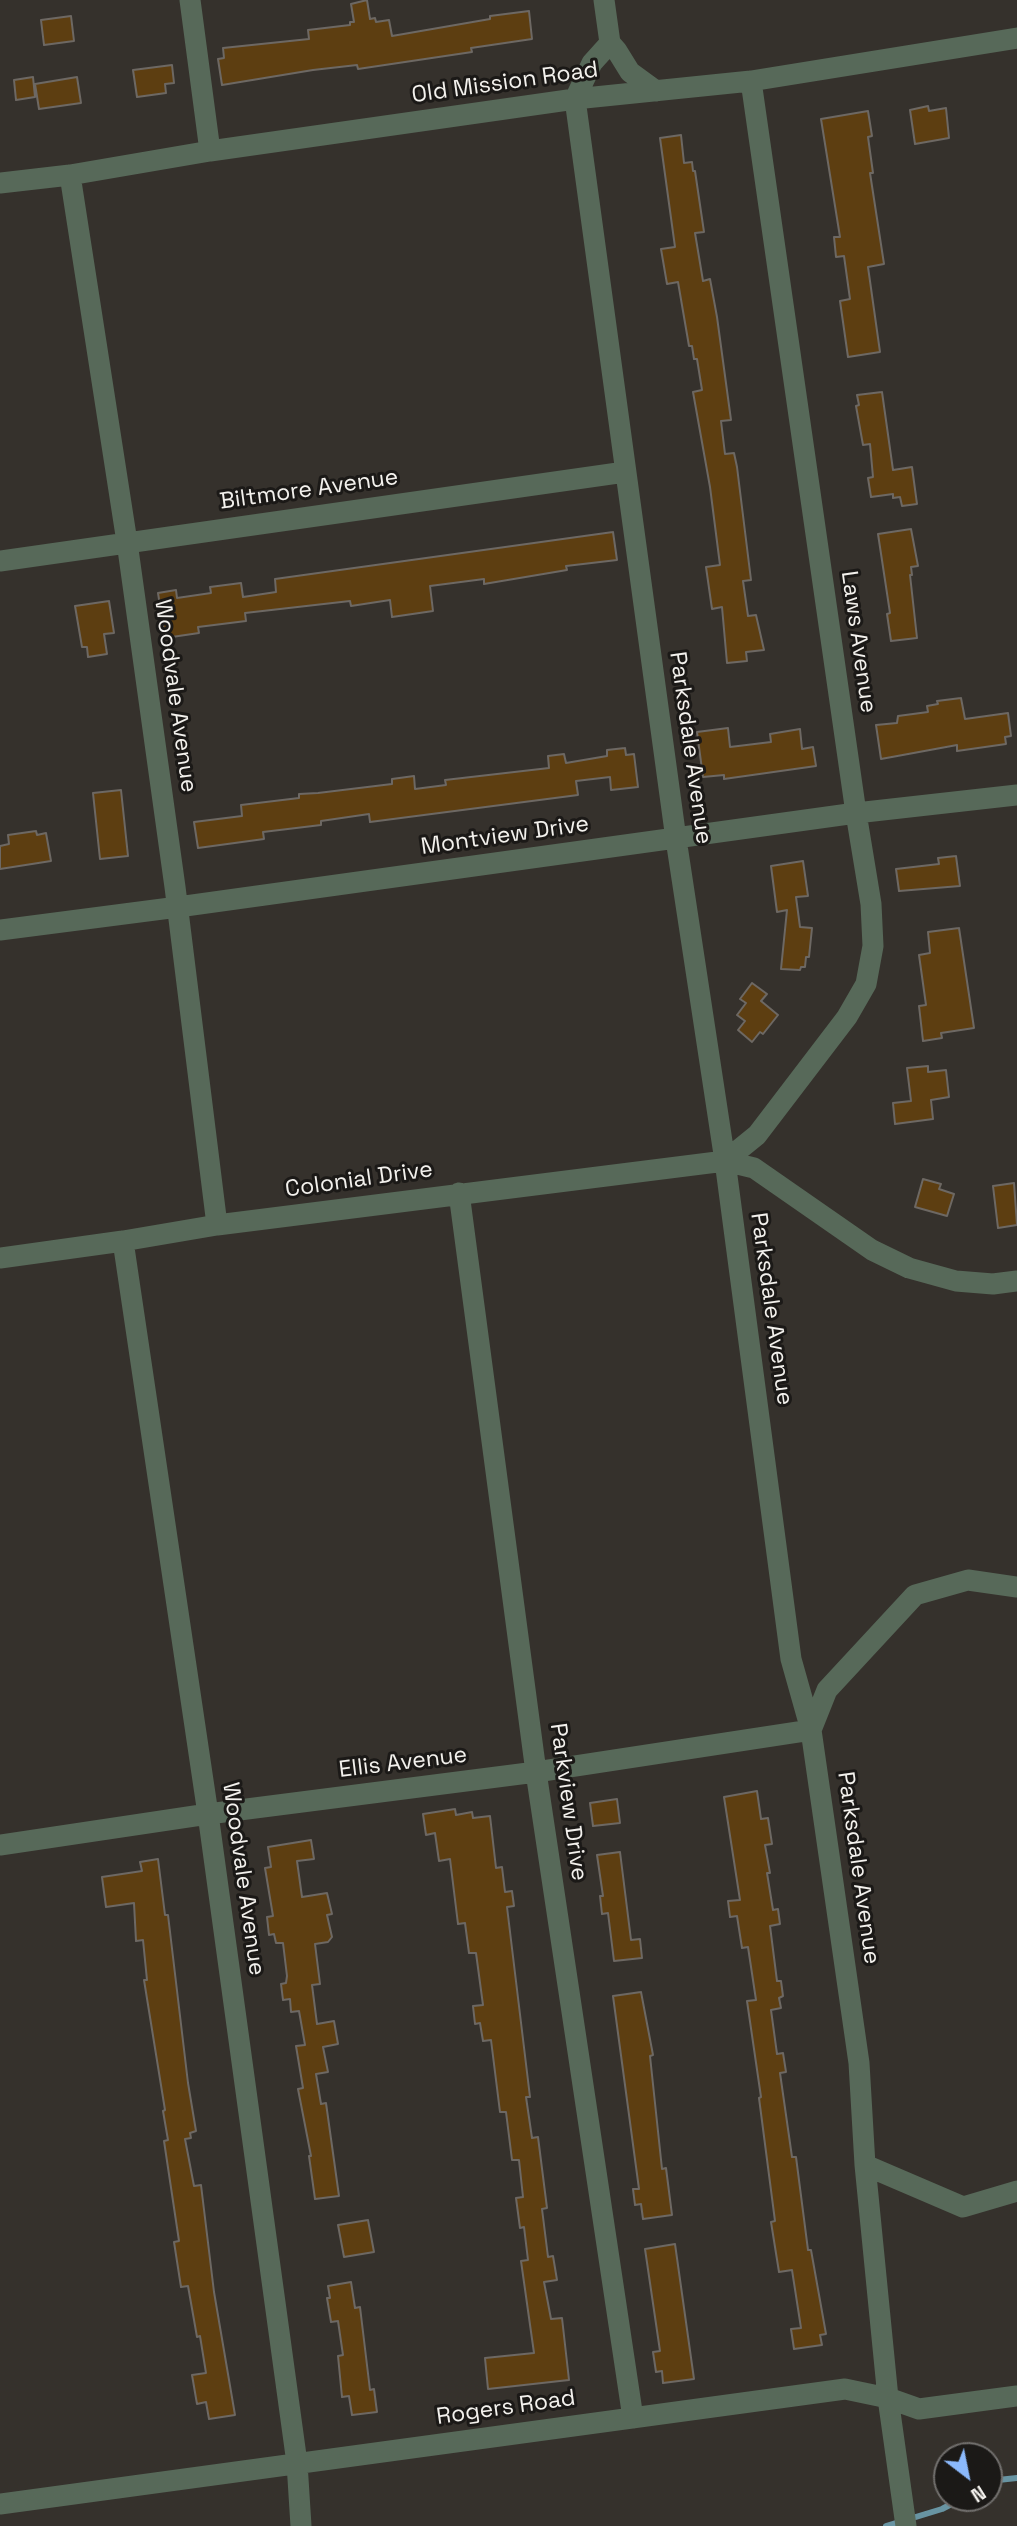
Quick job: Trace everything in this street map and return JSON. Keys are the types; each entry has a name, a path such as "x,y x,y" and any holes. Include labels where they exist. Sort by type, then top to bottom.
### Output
{"street":[{"path":"190,0 209,151"},
{"path":"604,0 610,43 630,72 656,91"},
{"name":"Old Mission Road","path":"0,183 70,175 209,151 575,99 751,82 1017,38"},
{"path":"575,99 592,63 610,43"},
{"name":"Laws Avenue","path":"725,1161 757,1135 848,1017 866,984 873,946 871,904 751,82"},
{"name":"Parksdale Avenue","path":"575,99 676,839 725,1161 791,1659 811,1730 859,2063 865,2165 888,2398 906,2526"},
{"name":"Woodvale Avenue","path":"70,175 127,542 178,908 217,1225"},
{"name":"Biltmore Avenue","path":"0,561 625,472"},
{"name":"Montview Drive","path":"0,930 178,908 856,813 1017,795"},
{"path":"725,1161 754,1168 872,1251 909,1268 956,1281 993,1284 1017,1281"},
{"name":"Colonial Drive","path":"0,1258 217,1225 725,1161"},
{"name":"Parkview Drive","path":"459,1193 536,1772 633,2418"},
{"name":"Woodvale Avenue","path":"123,1241 208,1814 297,2463 301,2526"},
{"path":"811,1730 827,1690 915,1595 968,1580 1017,1587"},
{"name":"Ellis Avenue","path":"0,1845 208,1814 536,1772 811,1730"},
{"path":"865,2165 963,2207 1017,2191"},
{"name":"Rogers Road","path":"0,2504 845,2389 888,2398 919,2409 1017,2396"}],"building":[{"path":"367,0 370,19 375,18 376,22 389,20 392,36 529,11 532,39 471,48 472,52 358,69 357,65 313,70 222,85 218,59 224,58 223,48 309,39 308,30 350,25 350,22 354,22 351,4"},
{"path":"71,16 74,41 44,45 41,20"},
{"path":"172,65 174,83 165,84 166,93 137,97 133,70"},
{"path":"33,77 35,97 16,100 14,80"},
{"path":"77,77 81,103 39,109 35,84"},
{"path":"928,106 929,111 946,108 949,138 915,144 910,110"},
{"path":"868,111 872,136 868,137 873,173 870,173 884,264 868,267 880,352 848,357 840,301 850,299 844,256 836,257 834,237 840,237 821,119"},
{"path":"681,135 684,163 692,162 695,171 704,232 695,233 703,281 710,279 717,317 731,420 721,421 725,454 734,453 737,467 751,580 743,581 748,616 756,615 764,650 746,652 747,661 727,663 722,607 712,609 706,567 720,565 710,487 693,392 702,390 697,359 694,359 692,346 689,346 678,282 667,284 661,249 675,247 660,138"},
{"path":"882,392 893,470 912,467 917,504 902,506 900,497 893,498 893,494 871,497 868,478 873,477 870,444 863,445 856,406 859,405 857,395"},
{"path":"911,529 918,566 911,567 910,575 917,638 891,641 887,614 890,613 878,534"},
{"path":"613,532 617,560 566,566 567,570 484,584 484,579 430,586 433,611 392,617 390,600 351,606 350,601 245,613 246,621 198,627 199,633 165,638 158,593 176,590 177,598 211,593 210,587 241,583 243,597 276,592 275,579"},
{"path":"109,601 114,633 104,634 107,654 88,657 87,647 82,647 75,606"},
{"path":"961,698 965,719 1008,713 1011,736 1005,737 1006,744 957,751 957,745 881,759 876,725 897,723 898,716 928,712 927,706 938,704 937,701"},
{"path":"728,728 730,747 771,742 770,734 800,729 802,749 813,747 816,766 724,779 724,775 703,777 697,732"},
{"path":"625,748 626,755 634,754 638,787 611,790 610,777 576,781 578,795 370,822 369,814 321,821 321,825 263,832 264,839 198,848 194,822 242,816 241,805 299,798 299,794 392,784 392,779 414,776 415,789 446,785 445,780 549,768 548,756 564,754 566,763 607,756 607,750"},
{"path":"121,790 128,856 100,859 93,793"},
{"path":"36,831 37,835 46,833 51,861 0,869 0,846 9,844 8,835"},
{"path":"956,856 960,886 899,891 896,869 939,864 938,858"},
{"path":"803,861 808,896 796,897 800,927 812,928 809,957 806,957 805,967 800,970 781,969 787,910 777,912 771,866"},
{"path":"959,928 974,1028 941,1033 942,1038 923,1041 919,1006 926,1005 919,955 930,953 928,932"},
{"path":"752,983 767,994 761,1001 778,1015 763,1034 760,1032 752,1042 738,1030 745,1021 737,1015 746,1003 740,999"},
{"path":"928,1066 928,1072 946,1070 949,1097 931,1100 933,1119 895,1124 893,1103 911,1101 907,1068"},
{"path":"923,1179 941,1184 939,1189 954,1194 947,1216 915,1207"},
{"path":"1014,1183 1017,1225 998,1228 993,1186"},
{"path":"757,1791 761,1819 768,1818 772,1844 765,1845 770,1873 767,1873 773,1910 778,1909 780,1924 770,1926 777,1981 781,1981 783,1996 779,1998 781,2008 771,2010 777,2054 783,2053 786,2072 780,2073 792,2157 796,2157 808,2250 811,2250 826,2334 820,2335 822,2345 794,2349 791,2329 801,2328 792,2270 779,2272 771,2222 775,2221 747,2001 756,2000 748,1947 742,1948 737,1916 730,1917 728,1901 740,1900 724,1797"},
{"path":"617,1799 620,1823 593,1826 590,1803"},
{"path":"455,1809 456,1815 472,1812 473,1818 490,1816 496,1868 502,1867 505,1892 512,1891 514,1906 507,1907 530,2097 526,2097 532,2138 538,2137 547,2208 542,2209 548,2257 553,2256 557,2280 544,2282 551,2319 562,2318 569,2380 488,2389 485,2358 534,2353 521,2261 528,2260 524,2227 520,2228 516,2198 523,2197 519,2160 512,2160 506,2112 500,2112 491,2040 483,2041 480,2023 475,2024 473,2006 483,2005 476,1953 469,1953 465,1923 458,1924 450,1859 439,1861 435,1833 426,1835 423,1814"},
{"path":"311,1840 314,1859 297,1861 302,1897 327,1893 332,1914 327,1915 332,1937 328,1942 315,1944 320,1984 312,1985 317,2024 334,2021 338,2044 323,2047 328,2072 316,2074 321,2104 326,2103 339,2196 315,2199 311,2156 298,2089 303,2088 296,2046 305,2045 299,2011 291,2012 290,1999 283,2000 281,1984 286,1983 287,1976 283,1943 276,1943 274,1934 269,1935 267,1917 273,1916 265,1868 271,1867 268,1847"},
{"path":"620,1852 631,1940 640,1939 642,1958 614,1961 608,1913 602,1914 600,1896 603,1896 597,1855"},
{"path":"158,1859 165,1915 168,1915 196,2131 190,2133 191,2138 185,2139 194,2186 201,2185 214,2292 235,2415 209,2419 206,2402 197,2404 192,2375 206,2373 188,2286 181,2287 174,2242 179,2241 164,2141 168,2140 165,2110 144,1980 147,1980 143,1940 136,1941 134,1903 106,1907 102,1877 142,1871 140,1862"},
{"path":"641,1992 653,2055 650,2056 662,2169 666,2168 672,2215 643,2219 641,2204 635,2205 633,2189 639,2189 613,1996"},
{"path":"368,2220 374,2252 344,2257 338,2225"},
{"path":"675,2244 694,2379 663,2383 662,2371 656,2372 653,2352 660,2351 645,2249"},
{"path":"351,2282 355,2308 360,2307 370,2390 374,2389 377,2412 352,2415 349,2396 342,2397 338,2356 343,2355 338,2321 331,2322 327,2298 330,2298 328,2286"}],"waterway":[{"path":"1003,2479 1017,2478"},
{"path":"886,2526 933,2512"}]}
